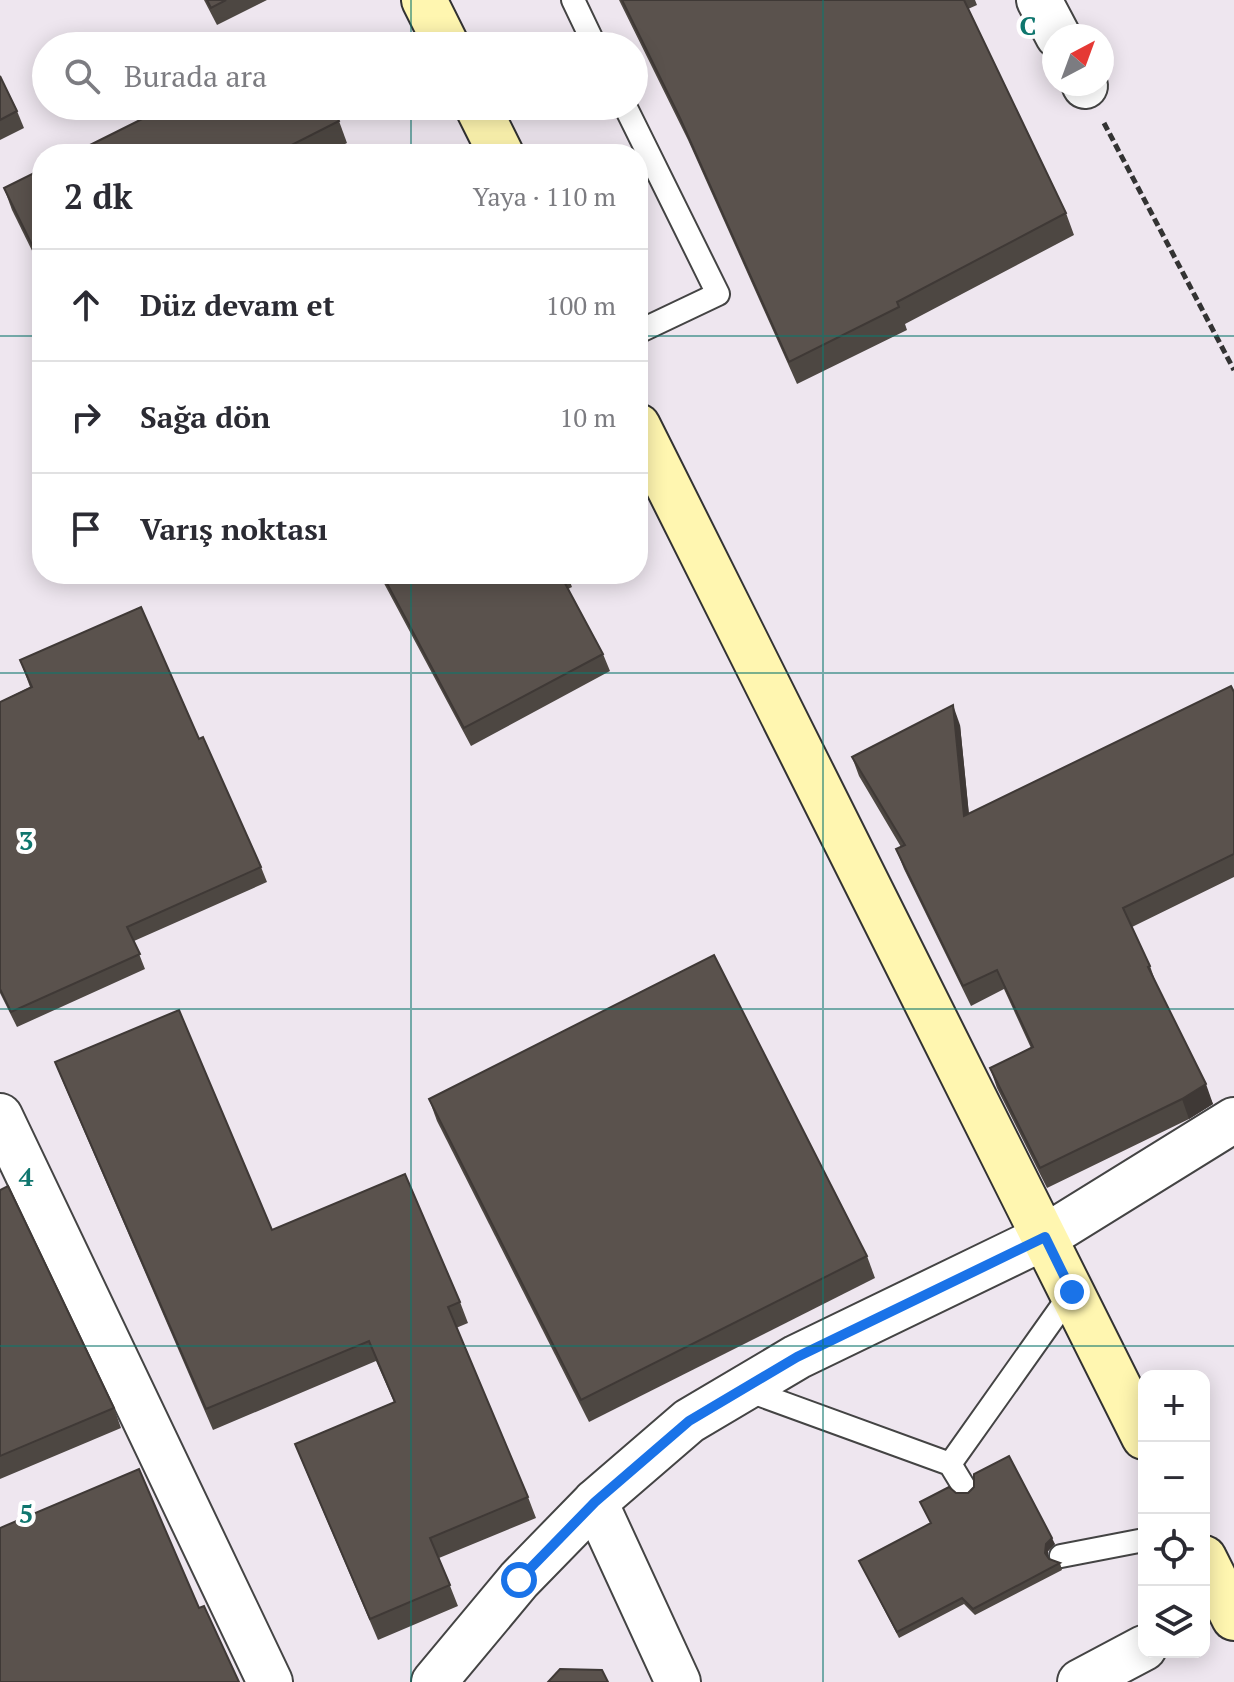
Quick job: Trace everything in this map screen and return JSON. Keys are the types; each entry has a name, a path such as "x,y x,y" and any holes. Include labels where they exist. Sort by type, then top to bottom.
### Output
{"main road":[{"path":"424,0 440,32"},
{"path":"484,120 496,144"},
{"path":"648,446 1138,1425"},
{"path":"1210,1576 1222,1613"}],"street":[{"path":"1039,0 1052,24"},
{"path":"0,1116 270,1682"},
{"path":"434,1682 519,1580 595,1502 689,1421 797,1357 1045,1237 1234,1120"},
{"path":"595,1502 678,1682"},
{"path":"1080,1682 1138,1651"}],"lane":[{"path":"573,0 588,32"},
{"path":"632,120 644,144"},
{"path":"648,152 718,294 648,327"},
{"path":"950,1464 1072,1292"},
{"path":"743,1389 950,1464 964,1487"},
{"path":"1061,1556 1138,1541"}],"path":[{"path":"1090,96 1234,370"}],"shaded area":[{"path":"0,0 1234,0 1234,1682 0,1682"}],"building":[{"path":"207,0 226,0 211,8"},
{"path":"622,0 964,0 1066,213 897,302 899,307 789,362 648,53 648,32 638,32"},
{"path":"0,76 17,111 0,120"},
{"path":"140,120 339,121 294,144 92,144"},
{"path":"32,174 32,245 4,188"},
{"path":"387,584 565,584 603,654 464,728"},
{"path":"141,607 199,739 203,737 261,867 127,927 140,954 11,1012 0,989 0,702 32,687 20,660"},
{"path":"1231,686 1234,692 1234,854 1123,908 1148,967 1206,1084 1182,1099 1040,1168 990,1068 1033,1047 997,970 963,986 896,849 905,845 852,757 953,705 964,816"},
{"path":"714,955 867,1256 581,1400 429,1099"},
{"path":"179,1010 272,1230 405,1174 460,1302 448,1307 528,1497 430,1538 450,1585 370,1619 295,1444 395,1402 369,1341 206,1409 55,1062"},
{"path":"8,1186 114,1408 0,1456 0,1190"},
{"path":"1009,1456 1052,1538 1046,1544 1045,1553 1049,1559 1060,1563 973,1609 962,1598 897,1632 859,1561 931,1523 920,1502 949,1487 956,1493 968,1493 974,1487 974,1474"},
{"path":"139,1469 199,1608 204,1606 239,1682 0,1682 0,1528"},
{"path":"560,1669 602,1670 608,1682 548,1682"}],"route":[{"path":"519,1580 595,1502 689,1421 797,1357 1045,1237 1072,1292"}]}
